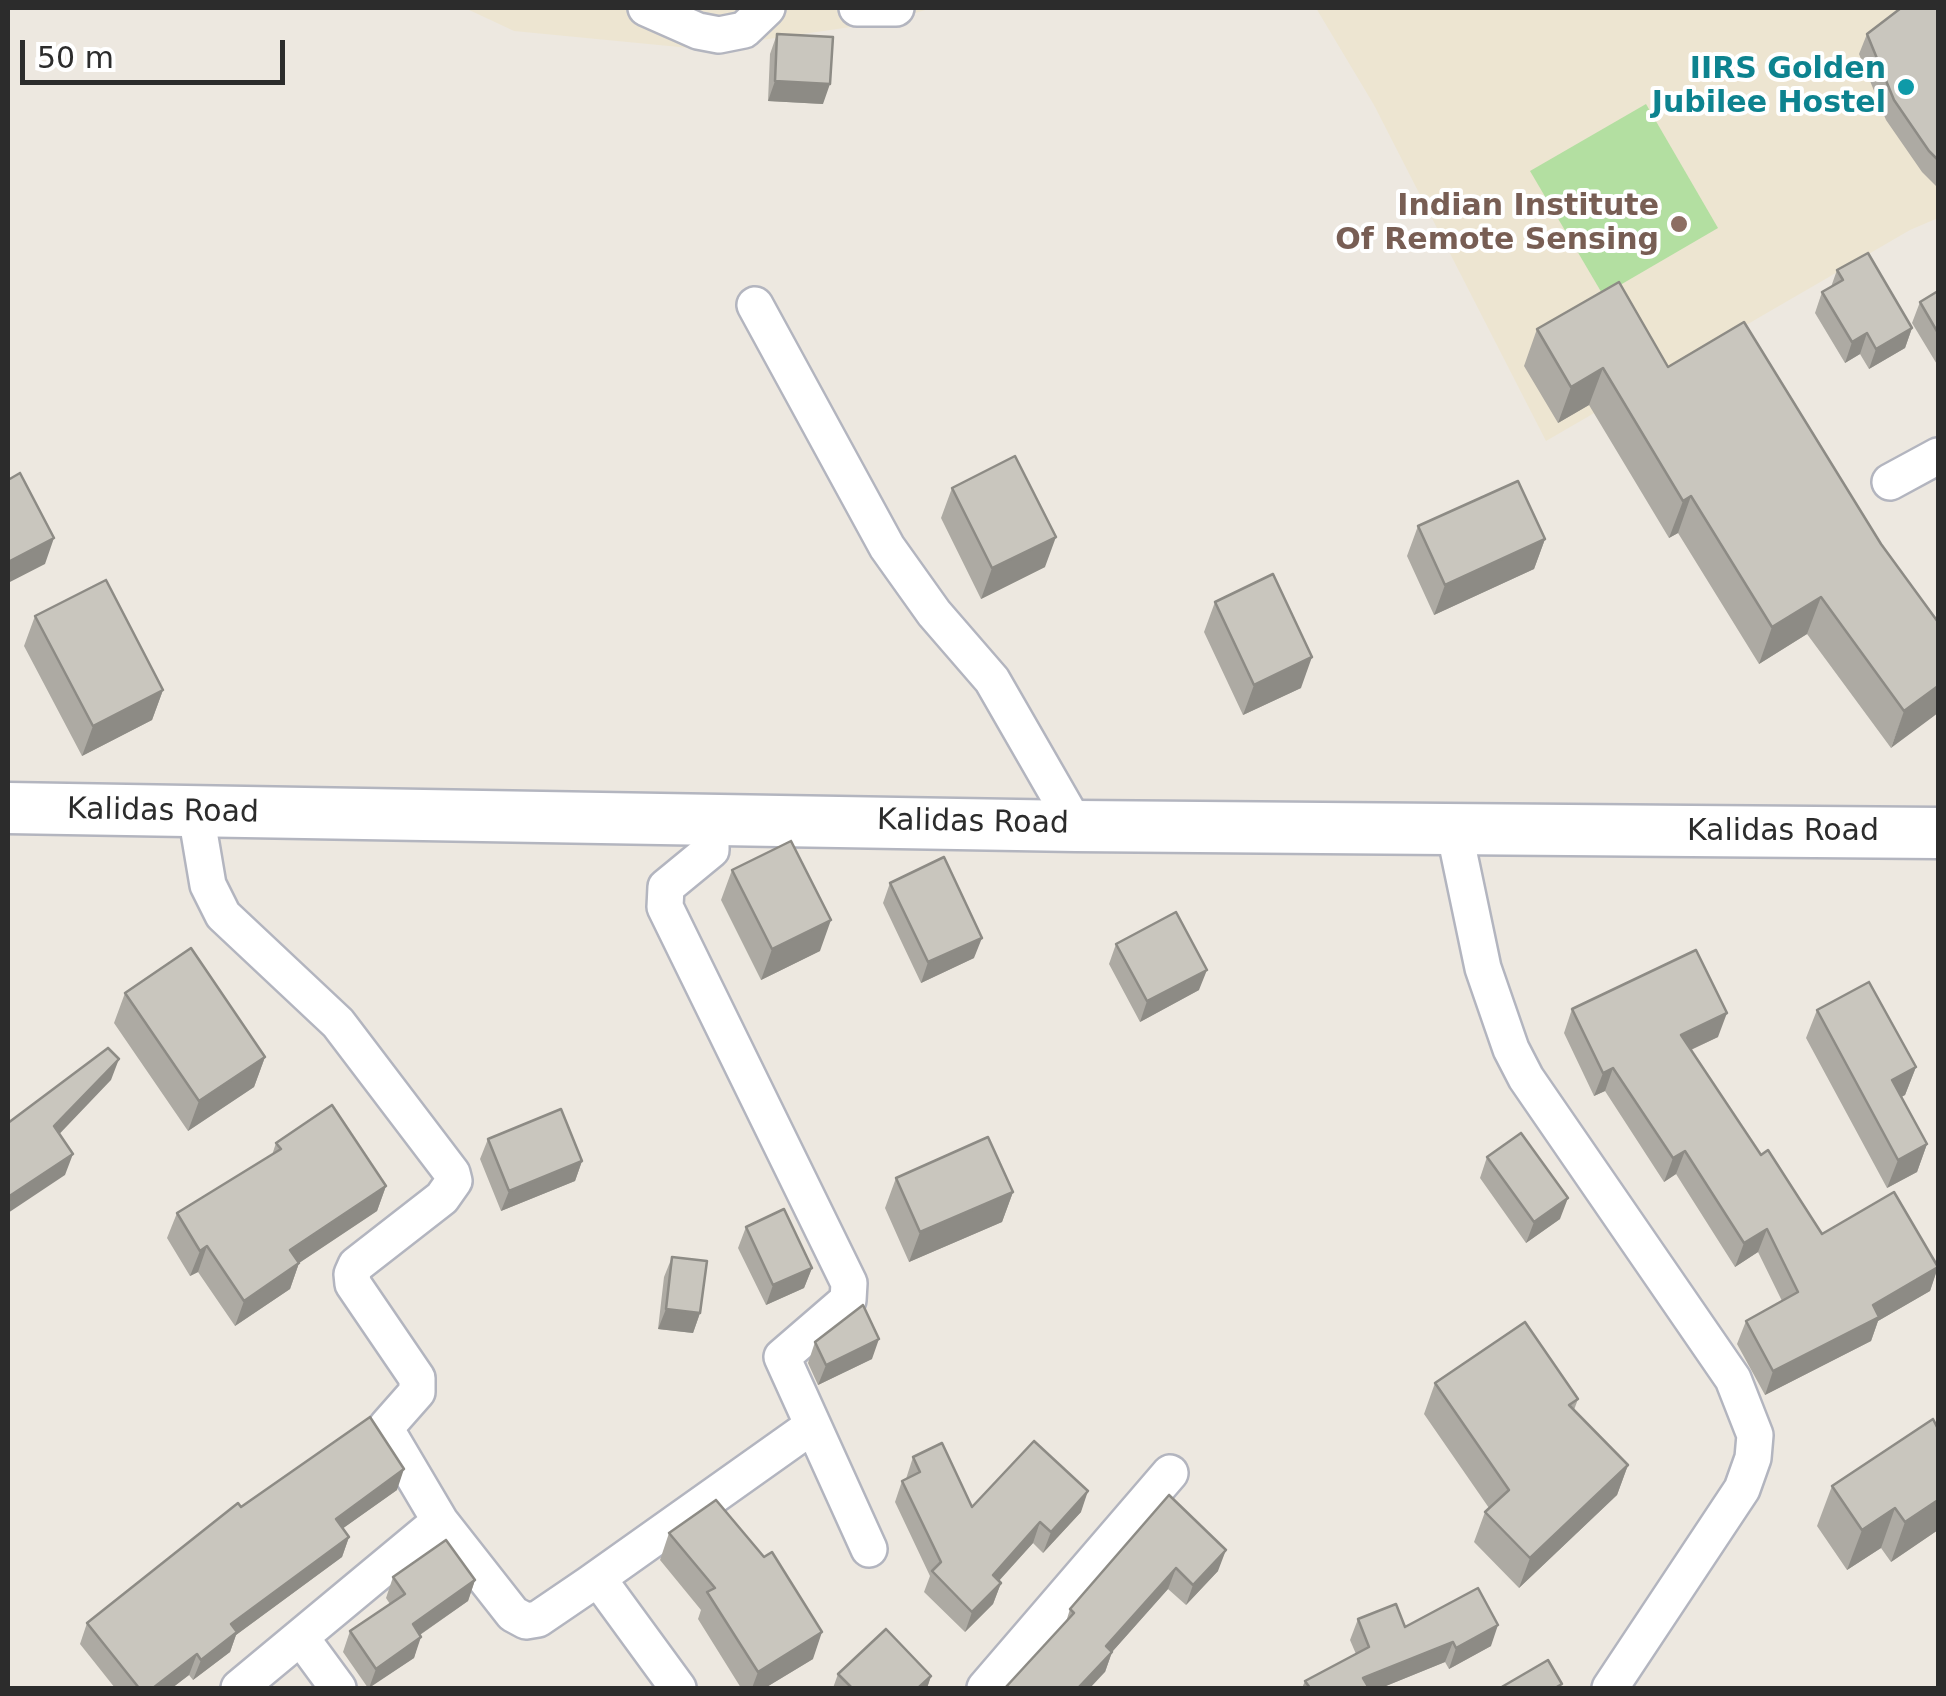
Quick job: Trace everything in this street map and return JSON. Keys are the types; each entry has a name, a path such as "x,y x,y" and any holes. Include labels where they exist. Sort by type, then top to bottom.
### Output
{"street":[{"path":"646,8 719,36 744,30 766,8"},
{"path":"857,8 896,8"},
{"path":"754,304 886,547 992,680 1076,826"},
{"path":"1890,482 1938,456"},
{"name":"Kalidas Road","path":"8,808 1076,826 1938,833"},
{"path":"196,814 208,885 223,915 338,1023 452,1173 454,1180 442,1198 356,1265 351,1279 417,1378 417,1392 387,1429 440,1521 513,1614 526,1621 538,1619 812,1426"},
{"path":"711,817 711,850 666,887 665,908 849,1284 848,1300 782,1357 869,1549"},
{"path":"1454,830 1484,968 1511,1049 1536,1094 1723,1364 1755,1435 1753,1458 1742,1489 1610,1688"},
{"path":"985,1688 1170,1473"},
{"path":"239,1688 440,1521"},
{"path":"588,1585 607,1587 678,1688"},
{"path":"302,1639 338,1688"}],"shaded area":[{"path":"465,8 932,8 885,22 700,49 514,31"},
{"name":"Indian Institute Of Remote Sensing","path":"1316,8 1938,8 1938,218 1910,230 1546,441 1374,105"}],"green space":[{"path":"1646,104 1718,228 1603,295 1530,171"}],"building":[{"name":"IIRS Golden Jubilee Hostel","path":"1901,8 1938,8 1938,160 1894,100 1867,34"},
{"path":"777,34 833,37 830,84 775,81"},
{"path":"1868,253 1912,328 1876,349 1867,333 1852,342 1822,292 1843,280 1837,270"},
{"path":"1619,282 1668,367 1744,322 1881,544 1938,622 1938,686 1904,711 1821,597 1772,627 1691,496 1683,501 1603,368 1571,387 1537,329"},
{"path":"1938,291 1938,333 1920,302"},
{"path":"1015,456 1056,537 992,568 952,488"},
{"path":"20,473 54,538 8,562 8,480"},
{"path":"1518,481 1545,539 1445,585 1418,526"},
{"path":"1273,574 1312,657 1254,685 1215,602"},
{"path":"106,580 163,690 93,726 35,616"},
{"path":"791,841 831,920 772,949 732,870"},
{"path":"944,857 982,938 928,962 890,883"},
{"path":"1176,912 1207,970 1147,1001 1116,944"},
{"path":"191,948 265,1057 199,1101 125,993"},
{"path":"1696,950 1727,1013 1681,1035 1761,1155 1768,1150 1822,1234 1894,1192 1938,1267 1873,1305 1879,1317 1773,1371 1746,1321 1798,1292 1767,1229 1744,1243 1685,1151 1673,1158 1613,1068 1603,1073 1572,1009"},
{"path":"1869,982 1916,1067 1892,1080 1927,1144 1898,1160 1817,1010"},
{"path":"108,1048 119,1059 54,1126 73,1154 8,1197 8,1123"},
{"path":"332,1105 386,1186 290,1250 299,1263 244,1301 207,1246 200,1251 177,1213 281,1149 276,1143"},
{"path":"561,1109 582,1161 509,1191 488,1139"},
{"path":"1521,1133 1568,1198 1534,1222 1487,1157"},
{"path":"988,1137 1013,1192 920,1232 896,1178"},
{"path":"784,1209 812,1268 773,1285 746,1227"},
{"path":"672,1257 707,1261 700,1313 666,1309"},
{"path":"863,1305 879,1339 826,1365 815,1342"},
{"path":"1525,1322 1578,1399 1569,1405 1628,1465 1530,1558 1485,1512 1509,1490 1435,1383"},
{"path":"370,1417 404,1469 336,1519 349,1537 231,1624 237,1632 201,1660 197,1654 153,1688 139,1688 87,1623 238,1503 241,1507"},
{"path":"1933,1419 1938,1429 1938,1500 1905,1522 1895,1508 1862,1530 1832,1486"},
{"path":"1034,1441 1088,1491 1051,1532 1040,1522 993,1575 1001,1583 972,1612 932,1571 941,1562 902,1481 920,1472 913,1457 942,1443 972,1507"},
{"path":"1169,1495 1226,1550 1193,1585 1176,1568 1106,1646 1112,1652 1078,1688 1005,1688 1074,1613 1070,1609"},
{"path":"716,1500 764,1557 772,1552 822,1632 758,1672 707,1592 715,1588 669,1533"},
{"path":"446,1540 475,1580 413,1624 421,1637 376,1669 350,1631 405,1594 393,1577"},
{"path":"1478,1588 1498,1625 1456,1648 1453,1642 1363,1678 1369,1688 1310,1688 1305,1681 1369,1647 1358,1619 1396,1604 1405,1627"},
{"path":"886,1629 931,1676 918,1688 852,1688 838,1674"},
{"path":"1548,1660 1562,1684 1555,1688 1500,1688"}],"place":[{"name":"IIRS Golden Jubilee Hostel","path":"1906,87"},
{"name":"Indian Institute Of Remote Sensing","path":"1679,224"}]}
